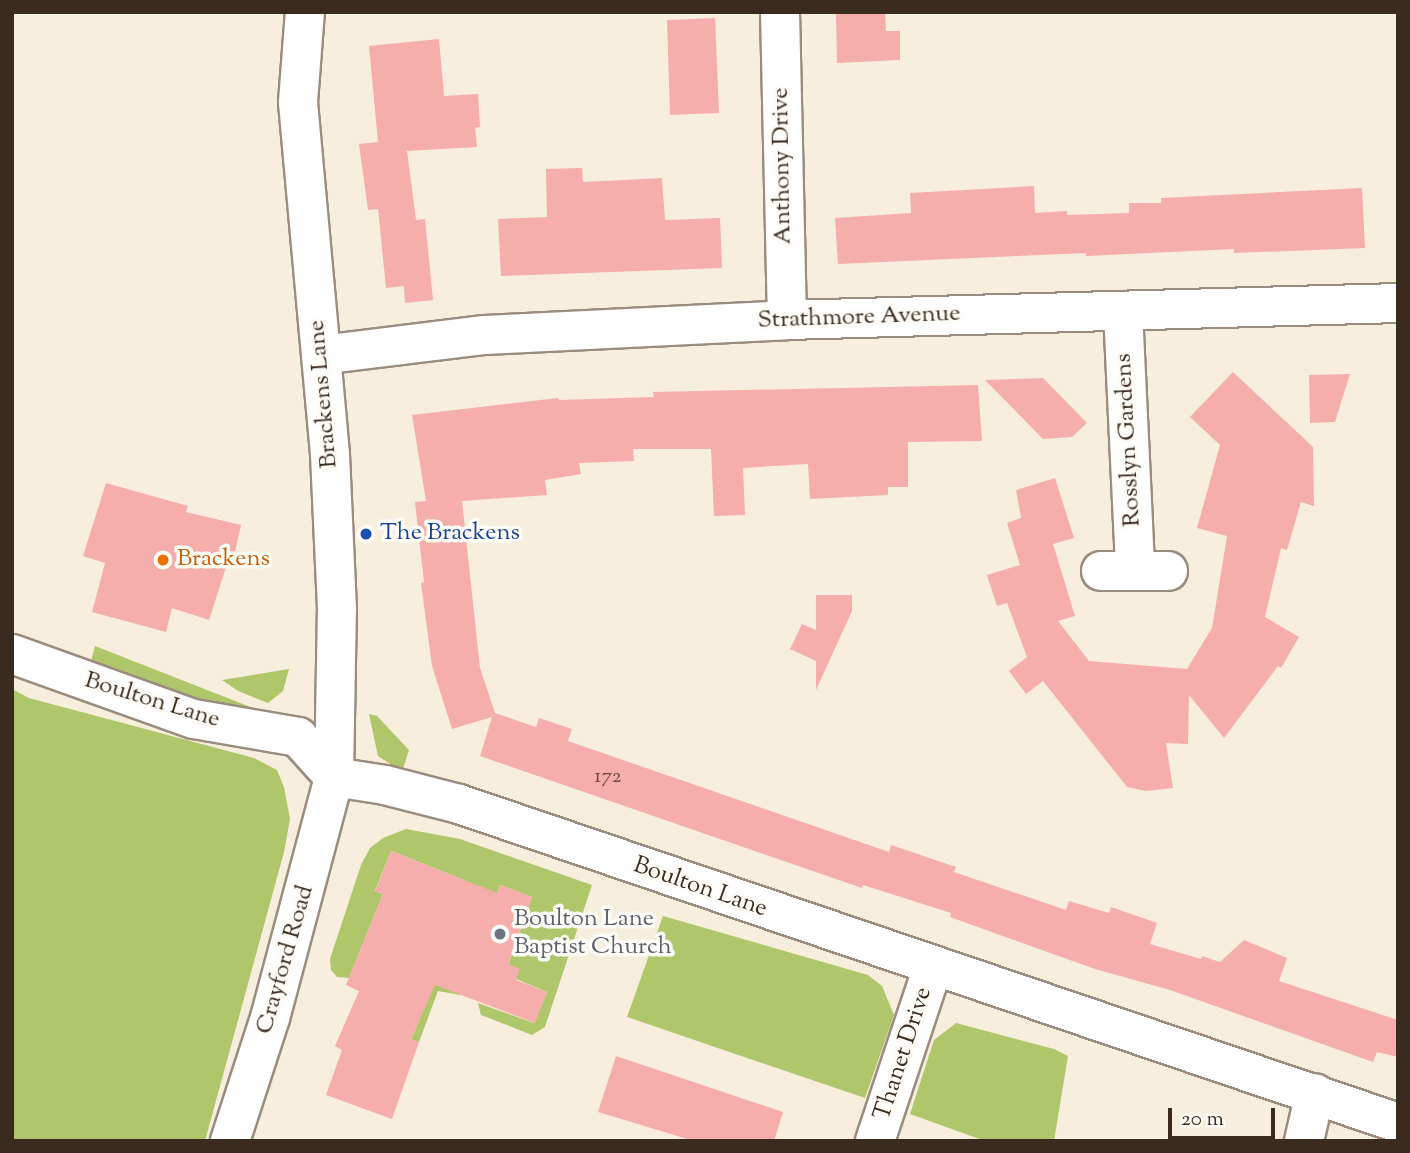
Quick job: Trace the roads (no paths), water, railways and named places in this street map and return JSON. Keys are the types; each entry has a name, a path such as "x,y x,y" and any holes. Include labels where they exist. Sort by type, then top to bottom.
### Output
{"street":[{"name":"Brackens Lane","path":"305,12 298,102 321,355 337,609 334,777"},
{"name":"Anthony Drive","path":"780,12 787,320"},
{"name":"Strathmore Avenue","path":"321,355 485,335 787,320 1398,303"},
{"name":"Rosslyn Gardens","path":"1123,311 1135,571"},
{"name":"Boulton Lane","path":"12,654 194,719 298,737 334,777 385,785 459,804 1398,1123"},
{"name":"Crayford Road","path":"230,1141 273,1005 334,777"},
{"name":"Thanet Drive","path":"875,1141 933,967"},
{"path":"1304,1141 1315,1093"}],"place":[{"name":"The Brackens","path":"366,534"},
{"name":"Brackens","path":"163,560"},
{"name":"Boulton Lane Baptist Church","path":"500,934"}]}
